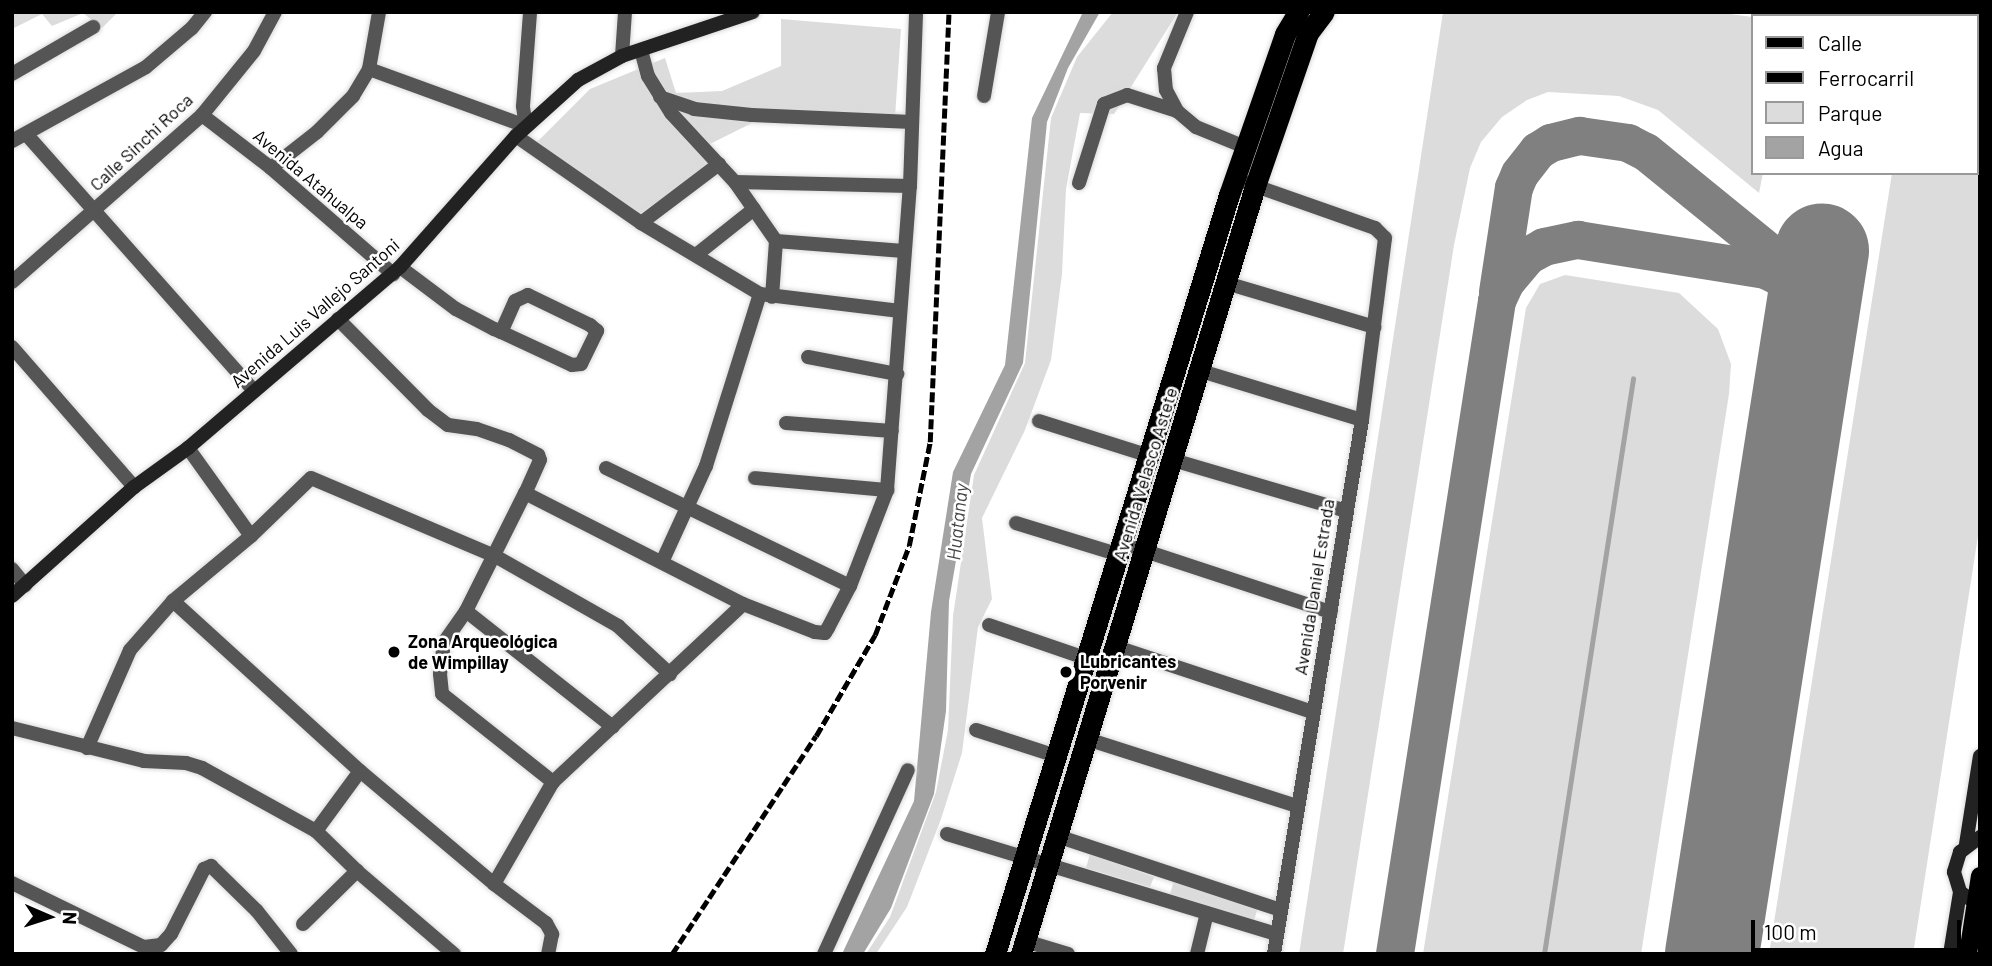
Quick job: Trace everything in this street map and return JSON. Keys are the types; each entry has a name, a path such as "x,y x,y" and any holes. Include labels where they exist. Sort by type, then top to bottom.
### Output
{"highway":[{"name":"Avenida Velasco Astete","path":"995,954 1234,179 1285,34 1298,12"},
{"name":"Avenida Velasco Astete","path":"1023,947 1201,371 1255,186 1308,33 1324,12"}],"main road":[{"path":"1968,954 1980,876"}],"street":[{"path":"12,141 146,67 192,28 205,12"},
{"name":"Calle Sinchi Roca","path":"12,282 202,115 254,51 275,12"},
{"path":"271,168 317,132 354,96 369,69 379,12"},
{"path":"521,131 530,12"},
{"path":"622,56 625,12"},
{"name":"Avenida Luis Vallejo Santoni","path":"12,596 134,487 188,448 397,271 521,131 578,80 622,56 753,12"},
{"path":"525,493 743,604 820,634 828,628 850,586 887,490 910,186 916,12"},
{"path":"984,96 998,12"},
{"path":"1177,111 1167,90 1164,68 1187,12"},
{"path":"12,74 93,27"},
{"path":"641,50 649,76 660,97 735,182 776,241 766,295 706,467 662,562"},
{"path":"369,69 521,131 641,223 766,295 900,311"},
{"path":"1079,183 1104,104 1126,95 1177,111 1196,127 1245,147"},
{"path":"660,97 706,110 912,122"},
{"name":"Avenida Atahualpa","path":"202,115 397,271 456,309 501,332 577,366 581,364 597,331 528,295 515,301 501,332"},
{"path":"27,135 97,210 254,391"},
{"path":"641,223 719,164"},
{"path":"1234,179 1255,186"},
{"path":"735,182 910,186"},
{"name":"Avenida Daniel Estrada","path":"1255,186 1375,228 1385,239 1362,420 1274,954"},
{"path":"696,255 754,209"},
{"path":"776,241 904,251"},
{"path":"1226,283 1375,327"},
{"path":"338,319 428,410 448,425 477,429 538,454 540,460 495,556 466,611 444,642 440,674 442,694 553,782"},
{"path":"12,347 134,487"},
{"path":"808,358 897,374"},
{"path":"1201,371 1362,420"},
{"path":"1038,421 1147,455"},
{"path":"786,423 892,431"},
{"path":"188,448 251,536"},
{"path":"1173,460 1346,511"},
{"path":"606,468 850,586"},
{"path":"87,748 130,650 173,601 251,536 306,479 316,477 418,526 495,556 618,626 670,674"},
{"path":"755,478 887,490"},
{"path":"1016,523 1119,549 1145,552 1331,612"},
{"path":"12,569 25,585"},
{"path":"173,601 360,771 494,884 545,923 552,934 548,954"},
{"path":"494,884 553,782 743,604"},
{"path":"466,611 612,727"},
{"path":"989,625 1085,658"},
{"path":"1116,647 1313,712"},
{"path":"12,728 144,761 186,763 202,768 316,831 357,871 454,954"},
{"path":"976,730 1056,756"},
{"path":"1087,739 1297,806"},
{"path":"1950,954 1960,892 1954,872 1955,861 1973,840 1980,756"},
{"path":"824,954 908,770"},
{"path":"316,831 360,771"},
{"path":"947,834 1277,934"},
{"path":"1058,835 1281,911"},
{"path":"12,883 144,947 161,945 171,934 204,869 211,866 257,911 291,954"},
{"path":"303,924 357,871"},
{"path":"1960,892 1977,905"},
{"path":"1197,954 1207,913"},
{"path":"1023,947 1068,954"}],"green space":[{"path":"12,12 118,12 102,28 83,13 52,26 42,14 12,29"},
{"path":"1113,12 1178,12 1114,114 1080,113 1066,189 1062,274 1051,360 1025,430 982,518 992,599 978,627 962,753 941,819 907,907 876,954 866,954 890,917 936,792 948,730 953,616 974,475 1025,363 1051,118 1077,57"},
{"path":"1443,12 1716,12 1750,17 1750,175 1763,175 1759,193 1658,110 1619,96 1548,92 1527,100 1502,117 1481,142 1470,168 1454,245 1343,954 1299,954"},
{"path":"781,19 901,29 895,117 764,117 706,146 708,166 638,215 534,145 590,89 665,58 676,93 722,91 781,66"},
{"path":"1978,52 1980,523 1913,954 1769,954 1892,175 1978,175"},
{"path":"1565,275 1679,293 1718,329 1731,364 1729,394 1641,954 1423,954 1526,308 1540,284"},
{"path":"1090,854 1154,877 1150,887 1086,868"},
{"path":"1174,881 1258,907 1253,922 1169,896"}],"water":[{"name":"Huatanay","path":"1083,12 1100,12 1068,68 1047,122 1023,363 971,474 949,601 946,711 934,794 891,908 863,954 842,954 914,801 931,612 953,472 1005,365 1032,118"}],"waterway":[{"path":"1544,954 1633,379"}],"taxiway":[{"path":"1498,292 1514,188 1520,174 1538,151 1551,143 1580,136 1628,143 1646,152 1774,256 1785,278"},
{"path":"1395,954 1497,301 1506,282 1528,256 1544,247 1578,240 1766,270 1786,280 1798,294 1808,323 1807,351"}],"runway":[{"path":"1712,954 1822,251"}],"railway":[{"path":"672,954 816,736 875,635 909,546 930,442 949,12"}],"place":[{"name":"Zona Arqueológica de Wimpillay","path":"394,652"},
{"name":"Lubricantes Porvenir","path":"1066,672"}]}
